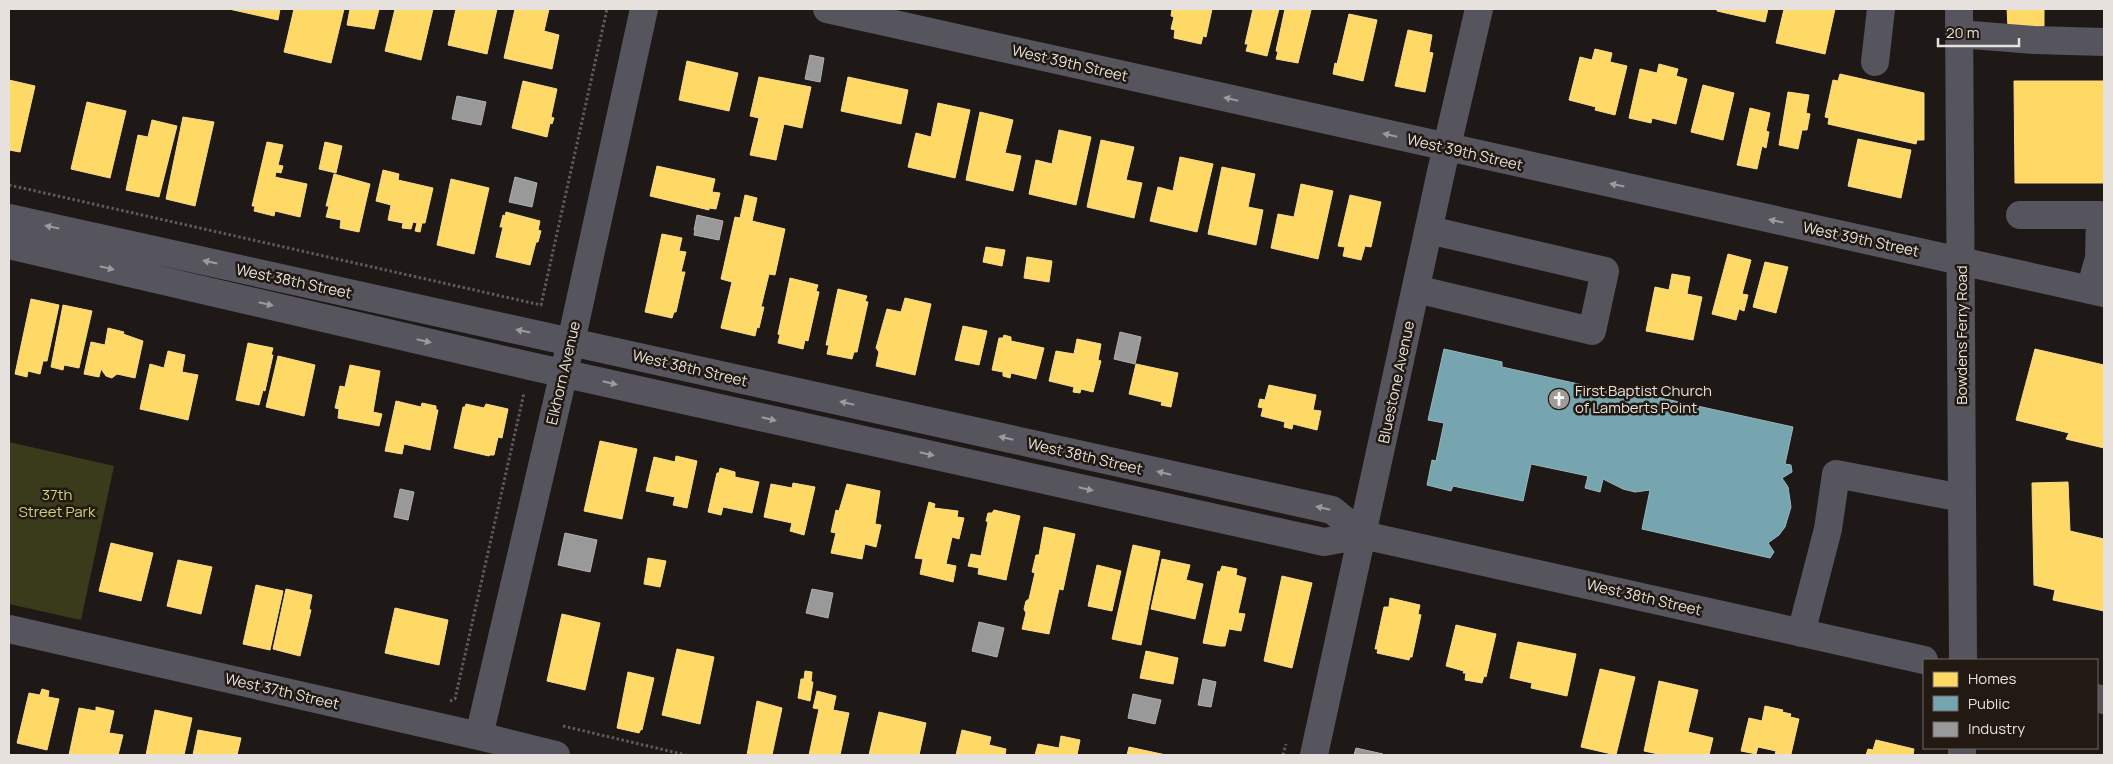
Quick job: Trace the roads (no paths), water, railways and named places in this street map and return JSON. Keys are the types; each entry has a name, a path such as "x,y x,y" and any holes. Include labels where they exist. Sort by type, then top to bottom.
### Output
{"street":[{"name":"Elkhorn Avenue","path":"479,736 570,342 644,9"},
{"name":"West 39th Street","path":"827,9 2097,292"},
{"name":"Bluestone Avenue","path":"1314,755 1446,147 1480,9"},
{"path":"1875,62 1881,9"},
{"path":"1959,22 2034,40 2104,42"},
{"name":"Bowdens Ferry Road","path":"1959,22 1963,659"},
{"path":"2020,215 2100,215 2097,292"},
{"name":"West 38th Street","path":"9,218 1332,510 1363,535"},
{"path":"1416,289 1592,331 1605,271 1428,230"},
{"name":"West 38th Street","path":"9,245 562,373 1324,542 1363,535 1923,660"},
{"path":"1801,632 1828,529 1836,474 1962,498"},
{"name":"West 37th Street","path":"9,629 556,755"}],"place":[{"name":"First Baptist Church of Lamberts Point","path":"1559,399"}],"park label":[{"name":"37th Street Park","path":"57,502"}]}
